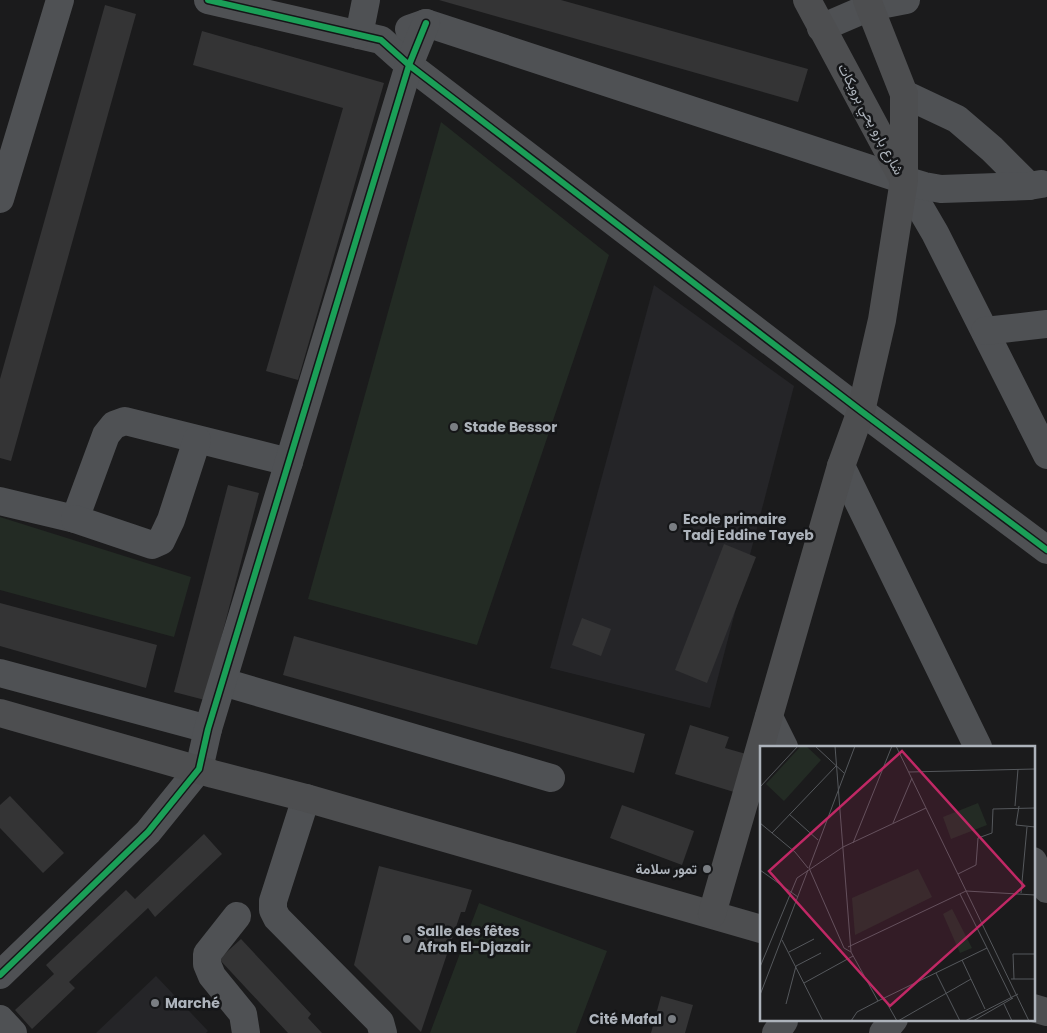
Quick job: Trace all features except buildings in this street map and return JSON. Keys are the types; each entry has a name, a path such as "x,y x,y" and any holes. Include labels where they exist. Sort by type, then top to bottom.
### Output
{"main road":[{"name":"شارع بارو يحي برويكات","path":"807,0 904,180"},
{"name":"شارع بارو يحي برويكات","path":"869,3 904,94 904,180"},
{"path":"761,746 841,466 861,410 882,320 904,180"},
{"path":"0,713 306,798 760,929"},
{"path":"712,914 760,748"},
{"path":"1034,1008 1047,1012"}],"street":[{"path":"0,199 57,0"},
{"path":"208,0 259,6 370,38 1047,550"},
{"path":"366,0 370,38"},
{"path":"822,28 869,3 906,0"},
{"path":"370,38 426,23 924,186 941,189 1038,184"},
{"path":"0,975 148,832 199,769 208,729 408,65 426,23"},
{"path":"904,94 956,119 1038,184"},
{"path":"904,180 935,233 1047,455"},
{"path":"985,330 1047,324"},
{"path":"75,519 106,435 114,425 124,421 289,462"},
{"path":"0,501 75,519 152,545 162,541 172,520 197,440"},
{"path":"841,466 978,746"},
{"path":"0,673 208,729"},
{"path":"223,682 552,778"},
{"path":"769,717 784,746"},
{"path":"306,798 272,901 274,910 277,918 380,1022 383,1033"},
{"path":"1034,863 1047,889"},
{"path":"237,916 207,954 207,964 212,976 243,1014 246,1033"},
{"path":"0,1019 13,1033"},
{"path":"883,1033 893,1020"}],"shaded area":[{"name":"Stade Bessor","path":"441,122 609,255 477,645 308,599"},
{"name":"Ecole primaire Tadj Eddine Tayeb","path":"654,285 794,386 710,708 550,668"},
{"path":"0,517 191,577 174,637 0,590"},
{"path":"479,903 607,951 576,1033 430,1033"},
{"name":"Marché","path":"156,976 208,1031 206,1033 96,1033"}],"cycle path":[{"path":"208,0 381,40 409,65 861,411 1047,550"},
{"path":"0,975 148,832 199,769 208,729 409,65 426,23"}],"place":[{"name":"Stade Bessor","path":"454,427"},
{"name":"Ecole primaire Tadj Eddine Tayeb","path":"673,527"},
{"name":"تمور سلامة","path":"707,869"},
{"name":"Salle des fêtes Afrah El-Djazair","path":"407,939"},
{"name":"Marché","path":"155,1003"},
{"name":"Cité Mafal","path":"672,1019"}]}
